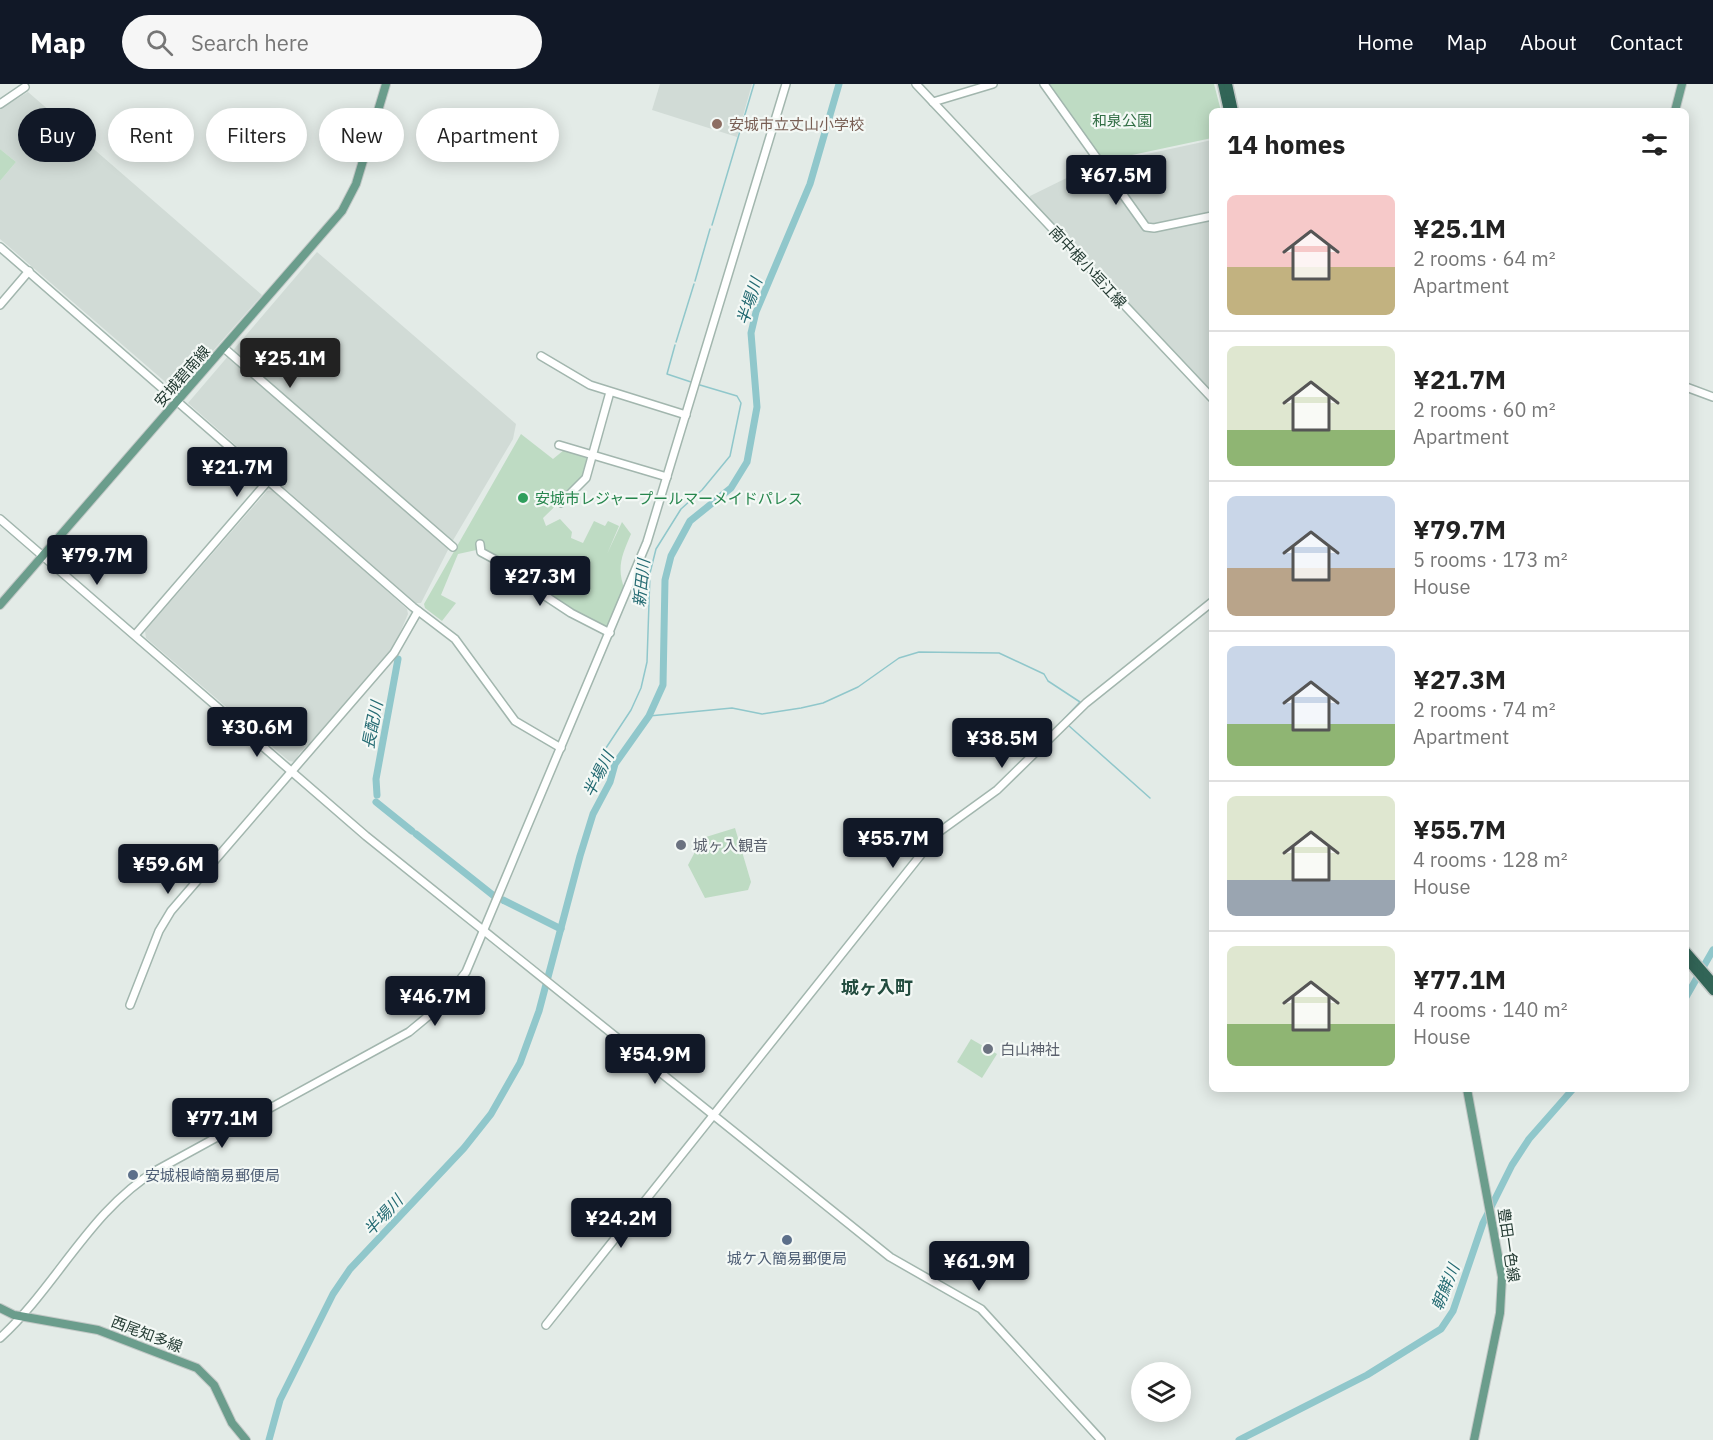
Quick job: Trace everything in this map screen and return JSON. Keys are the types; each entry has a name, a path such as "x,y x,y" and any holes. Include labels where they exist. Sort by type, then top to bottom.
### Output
{"highway":[{"path":"1222,84 1227,108"},
{"path":"1230,84 1234,108"},
{"path":"1689,954 1713,982"},
{"path":"1689,963 1713,991"}],"main road":[{"name":"安城碧南線","path":"0,605 346,204 360,174 386,84"},
{"path":"1676,108 1682,84"},
{"name":"豊田一色線","path":"1468,1092 1501,1268 1501,1303 1474,1440"},
{"name":"西尾知多線","path":"0,1308 22,1317 98,1330 197,1368 214,1385 232,1423 246,1440"}],"street":[{"path":"0,1338 22,1317 106,1210 122,1194 157,1170 418,1026 438,1008 461,980 484,932 643,554 786,84"},
{"name":"南中根小垣江線","path":"916,84 1209,395"},
{"path":"933,102 993,84"},
{"path":"1044,84 1146,226 1154,228 1209,217"},
{"path":"0,104 25,87"},
{"path":"0,247 418,611 455,639 514,719 561,748"},
{"path":"0,304 29,272"},
{"path":"224,348 453,547"},
{"path":"541,356 572,376 610,392 686,415"},
{"path":"1689,388 1713,397"},
{"path":"561,502 586,478 610,392"},
{"path":"559,445 667,477"},
{"path":"135,635 268,481"},
{"path":"0,519 366,836 484,932 890,1257 981,1309 1101,1440"},
{"path":"480,544 481,552 507,566 524,582 571,613 610,633"},
{"path":"546,1325 944,827 997,790 1086,703 1209,604"},
{"path":"130,1005 167,916 394,653 418,611"}],"shaded area":[{"name":"安城市立丈山小学校","path":"660,84 752,84 737,137 652,110"},
{"path":"28,92 46,108 18,108 18,162 96,162 96,151 262,295 177,392 0,239 0,181 16,162 0,149 0,109"},
{"path":"1209,141 1209,389 1030,200 1030,196 1091,166"},
{"path":"317,252 516,424 513,439 452,542 421,603 415,603 188,403"},
{"path":"275,490 407,609 408,614 393,649 323,732 318,734 299,754 295,762 289,761 146,638 145,631 267,491"}],"green space":[{"name":"和泉公園","path":"1050,84 1214,84 1220,108 1209,108 1209,139 1099,162"},
{"path":"0,149 16,162 0,181"},
{"path":"521,434 553,459 564,450 589,459 584,478 543,518 546,526 560,519 572,532 571,538 583,543 594,521 605,526 608,521 619,526 607,554 622,522 631,534 621,562 622,582 625,590 608,629 552,598 481,549 458,554 441,595 456,603 442,621 425,608 424,604"},
{"path":"735,828 751,882 748,890 705,898 688,865 696,850 693,841"},
{"path":"971,1039 997,1054 982,1078 957,1062"}],"waterway":[{"name":"新田川","path":"712,225 754,84"},
{"name":"半場川","path":"269,1440 280,1400 333,1294 350,1269 464,1148 491,1114 520,1063 539,1011 593,814 610,782 615,764 649,716 663,685 665,580 671,556 690,521 731,488 747,462 757,407 751,333 756,312 810,184 839,84"},
{"name":"新田川","path":"695,281 710,229"},
{"name":"新田川","path":"676,342 694,284"},
{"name":"新田川","path":"675,345 667,374 691,382"},
{"name":"新田川","path":"605,756 604,751 631,710 641,688 647,662 650,573 656,549 681,509 702,490 730,456 741,403 737,396 700,385"},
{"path":"649,716 732,708 762,714 823,703 858,687 899,658 919,652 999,653 1044,674 1048,681 1080,702 1063,720"},
{"name":"長配川","path":"377,795 376,779 398,659"},
{"path":"1068,725 1150,798"},
{"name":"長配川","path":"376,802 412,831"},
{"name":"長配川","path":"416,834 494,896"},
{"name":"長配川","path":"503,900 561,929"},
{"name":"朝鮮川","path":"1689,992 1713,950"},
{"name":"朝鮮川","path":"1239,1440 1367,1375 1441,1329 1453,1311 1483,1223 1512,1165 1529,1139 1570,1092"}],"place":[{"name":"安城市立丈山小学校","path":"717,124"},
{"name":"安城市レジャープールマーメイドパレス","path":"523,498"},
{"name":"城ヶ入観音","path":"681,845"},
{"name":"白山神社","path":"988,1049"},
{"name":"安城根崎簡易郵便局","path":"133,1175"},
{"name":"城ケ入簡易郵便局","path":"787,1240"}],"district":[{"name":"城ヶ入町","path":"877,987"}]}
